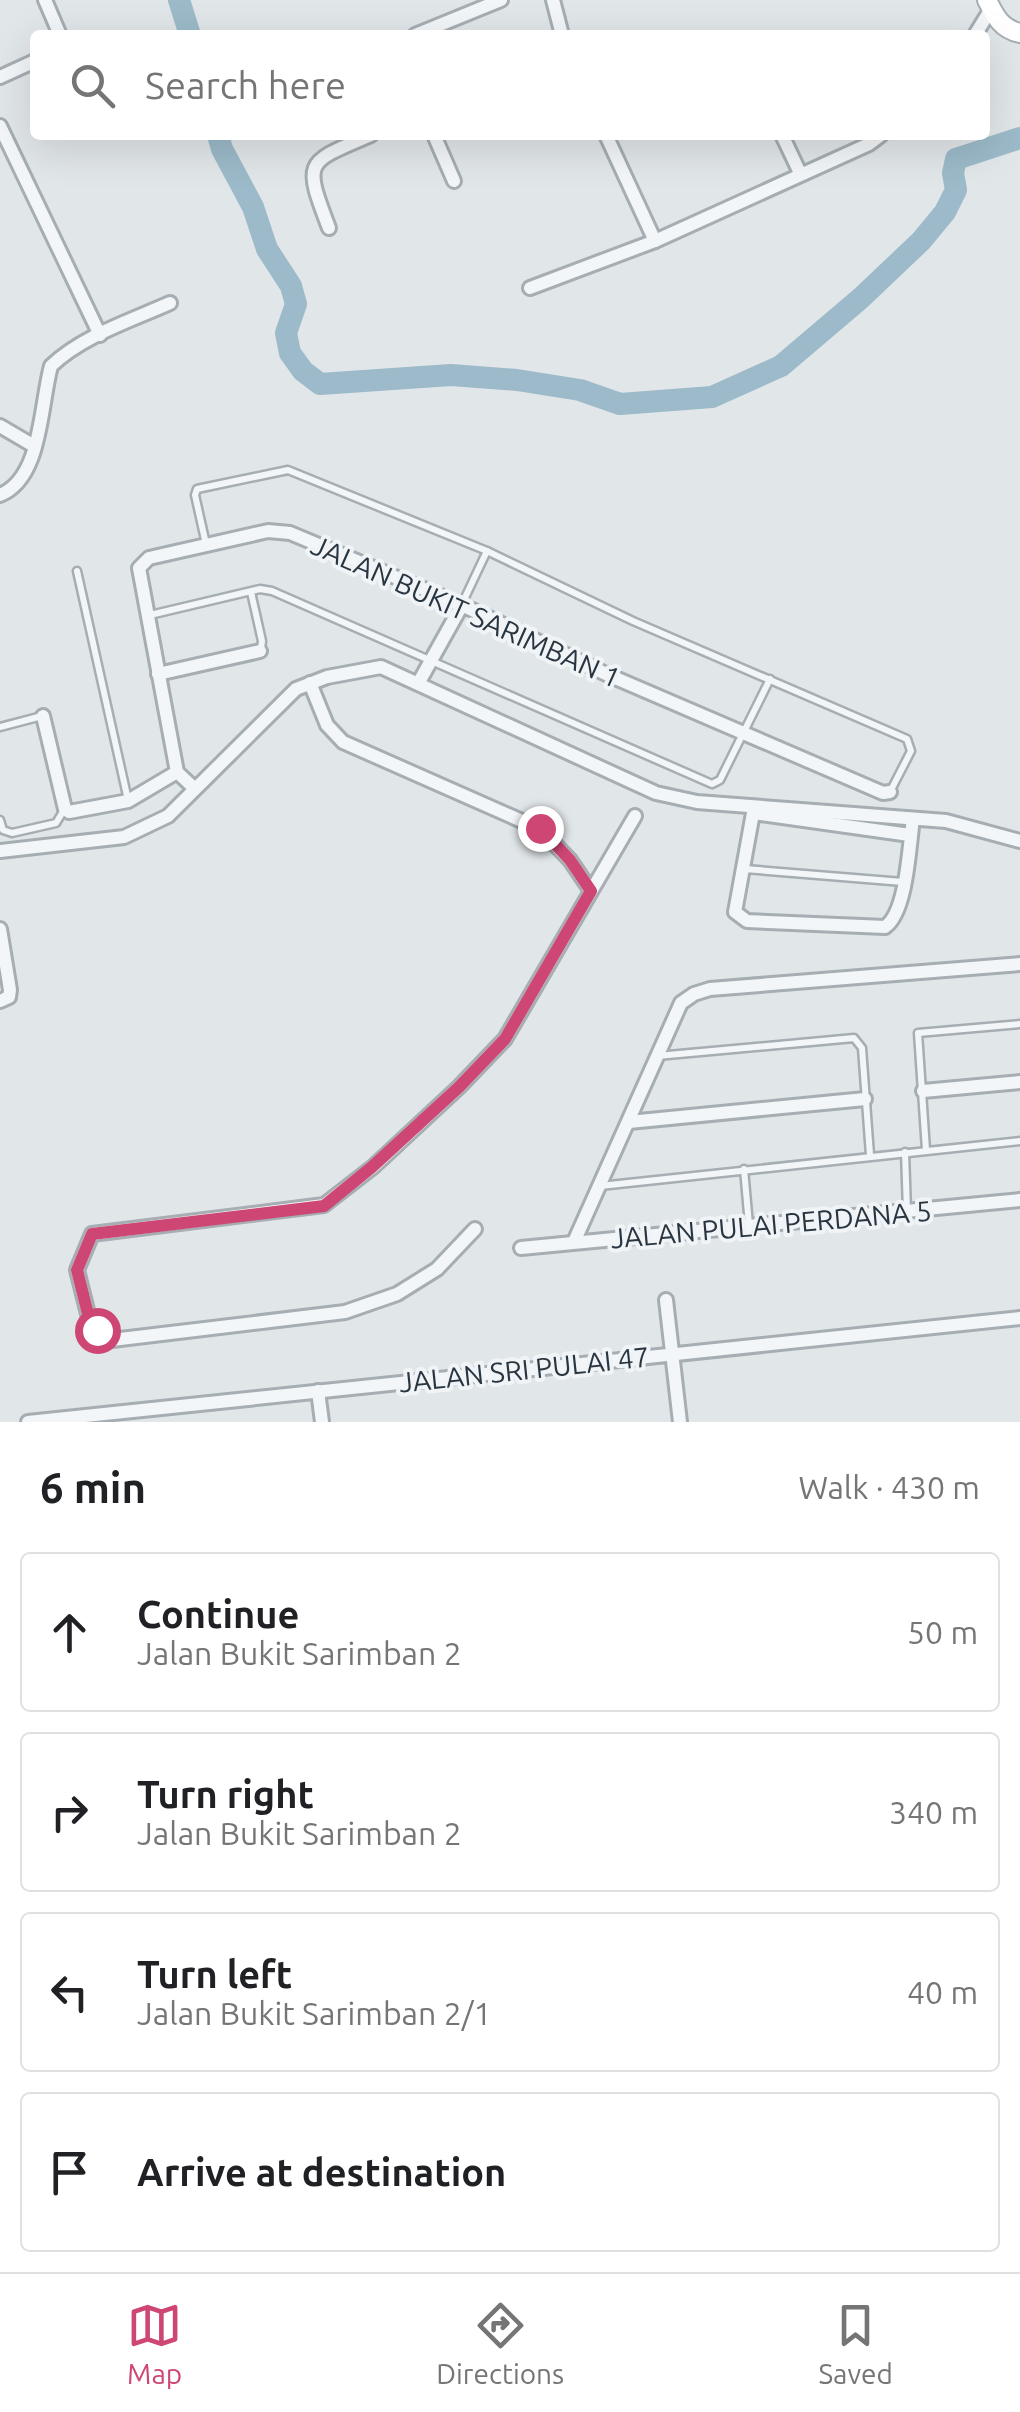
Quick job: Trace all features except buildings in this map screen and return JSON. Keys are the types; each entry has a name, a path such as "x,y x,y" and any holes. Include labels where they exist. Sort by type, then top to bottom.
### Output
{"street":[{"path":"45,0 58,30"},
{"path":"427,30 501,0"},
{"path":"553,0 561,30"},
{"path":"989,4 997,21 1020,33"},
{"path":"977,30 989,4"},
{"path":"0,77 30,62"},
{"path":"0,126 100,335"},
{"path":"329,228 312,184 312,171 316,161 359,140"},
{"path":"436,140 454,181"},
{"path":"608,140 656,241"},
{"path":"784,140 800,173"},
{"path":"530,288 656,241 874,140"},
{"path":"0,495 14,490 32,462 51,366 60,356 170,303"},
{"path":"0,426 34,446"},
{"name":"JALAN BUKIT SARIMBAN 1","path":"177,772 138,574 142,562 268,531 290,532 462,606 606,674 883,793 890,792"},
{"path":"418,682 462,606"},
{"path":"158,674 260,650"},
{"path":"0,851 124,837 168,816 287,696 310,683 382,666 656,792 697,802 946,821 1020,842"},
{"path":"310,683 328,726 343,742 540,828 570,860 591,891"},
{"path":"43,716 65,809 75,813 128,801 177,772 194,788"},
{"path":"910,835 753,813 735,912 747,920 885,928 898,913 913,820"},
{"path":"474,1229 437,1269 396,1294 345,1312 177,1334 112,1340 90,1322 77,1270 92,1234 324,1206 402,1140 505,1039 635,816"},
{"path":"0,934 10,990 8,997 0,1000"},
{"path":"574,1242 681,1003 694,994 710,989 1020,964"},
{"path":"923,1091 1020,1082"},
{"path":"629,1122 865,1098"},
{"name":"JALAN PULAI PERDANA 5","path":"521,1248 1020,1200"},
{"path":"666,1300 680,1422"},
{"name":"JALAN SRI PULAI 47","path":"28,1422 1020,1318"},
{"path":"318,1391 322,1422"}],"lane":[{"path":"206,545 197,489 288,470 487,551 633,621 911,742 912,751 890,792"},
{"path":"462,606 487,551"},
{"path":"77,571 128,801"},
{"path":"146,616 272,590 708,784 720,780 770,678"},
{"path":"251,592 262,641 260,650"},
{"path":"0,727 43,716"},
{"path":"0,820 4,830 12,832 56,823 65,809"},
{"path":"740,868 903,882"},
{"path":"926,1150 918,1033 1020,1024"},
{"path":"657,1056 854,1038 862,1048 870,1155"},
{"path":"600,1186 1020,1140"},
{"path":"905,1152 907,1212"},
{"path":"744,1168 749,1227"}],"waterway":[{"path":"179,0 188,30"},
{"path":"219,140 253,207 267,249 291,286 296,304 286,333 290,353 303,371 320,384 451,375 580,390 620,404 712,397 781,366 921,241 945,212 956,190 956,159 1020,138"}],"route":[{"path":"97,1330 90,1322 77,1270 92,1234 324,1206 459,1087 505,1039 591,891 570,860 540,828"}]}
